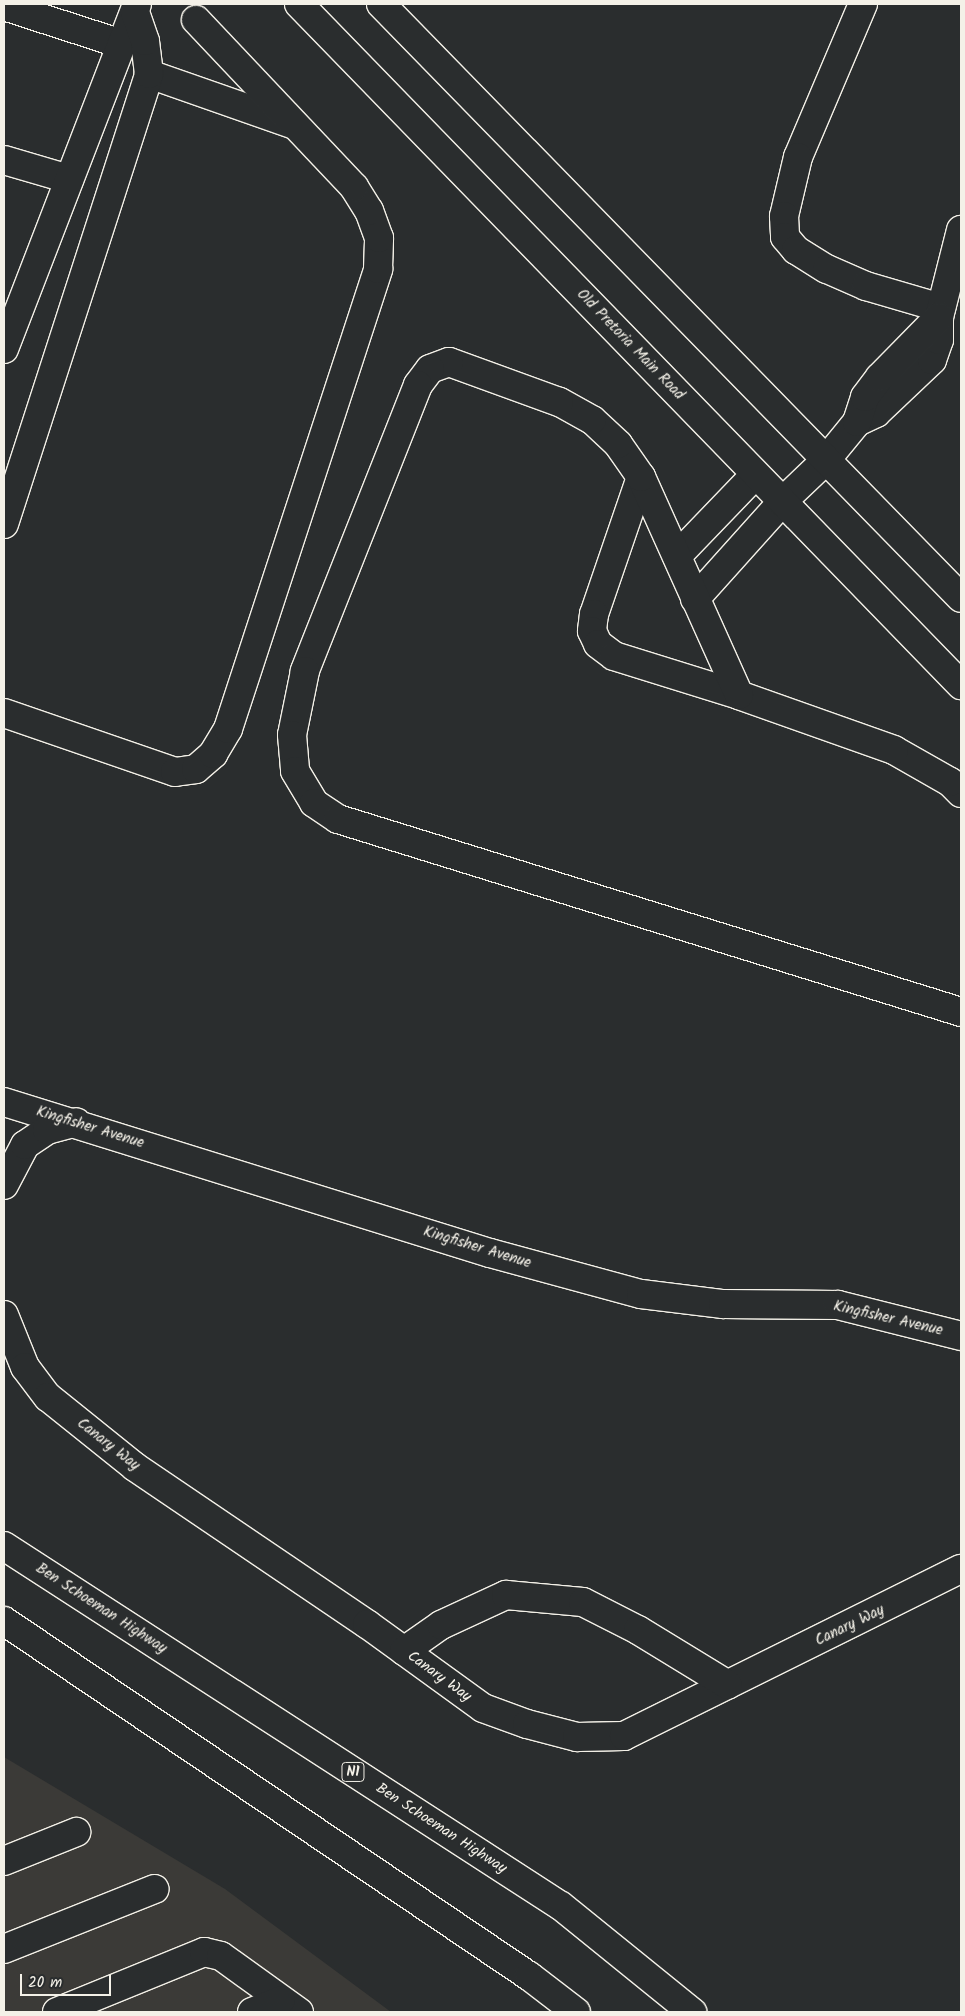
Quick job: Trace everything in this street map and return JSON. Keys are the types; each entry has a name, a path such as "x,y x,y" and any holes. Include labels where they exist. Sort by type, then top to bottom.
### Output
{"main road":[{"name":"Old Pretoria Main Road","path":"299,4 961,685"},
{"path":"381,4 961,598"},
{"path":"863,4 798,157 784,216 785,237 796,250 827,269 866,286 940,313"},
{"path":"4,6 56,12 122,44"},
{"path":"4,349 136,8"},
{"path":"4,524 149,74 145,41 136,8"},
{"path":"4,713 175,772 196,769 213,754 228,729 378,269 379,238 369,211 354,187 196,20"},
{"path":"149,74 296,125"},
{"path":"4,160 69,179"},
{"path":"695,599 782,502 826,460 857,422 865,397 880,377 940,313 961,230"},
{"path":"739,695 641,476 618,444 592,420 559,402 449,362 430,369 418,385 305,671 292,735 295,771 314,803 338,819 961,1012"},
{"path":"677,556 755,474"},
{"path":"641,476 594,614 592,631 598,644 614,656 739,695 894,750 950,782 961,793"},
{"name":"Kingfisher Avenue","path":"4,1102 76,1122 490,1253 641,1294 723,1304 838,1305 961,1336"},
{"path":"4,1185 25,1146 47,1130 76,1122"},
{"name":"Canary Way","path":"4,1315 24,1367 48,1397 135,1467 404,1651 483,1708 577,1737 624,1736 961,1569"},
{"name":"Ben Schoeman Highway","path":"4,1546 561,1906 692,2012"},
{"path":"404,1651 441,1625 506,1595 583,1602 638,1630 728,1685"},
{"path":"4,1622 529,1976 576,2012"},
{"path":"4,1861 76,1832"},
{"path":"4,1949 155,1889"},
{"path":"57,2012 204,1952 221,1956 290,2006"},
{"path":"252,2012 290,2006"}],"shaded area":[{"path":"4,1757 225,1889 391,2012 4,2012"}]}
